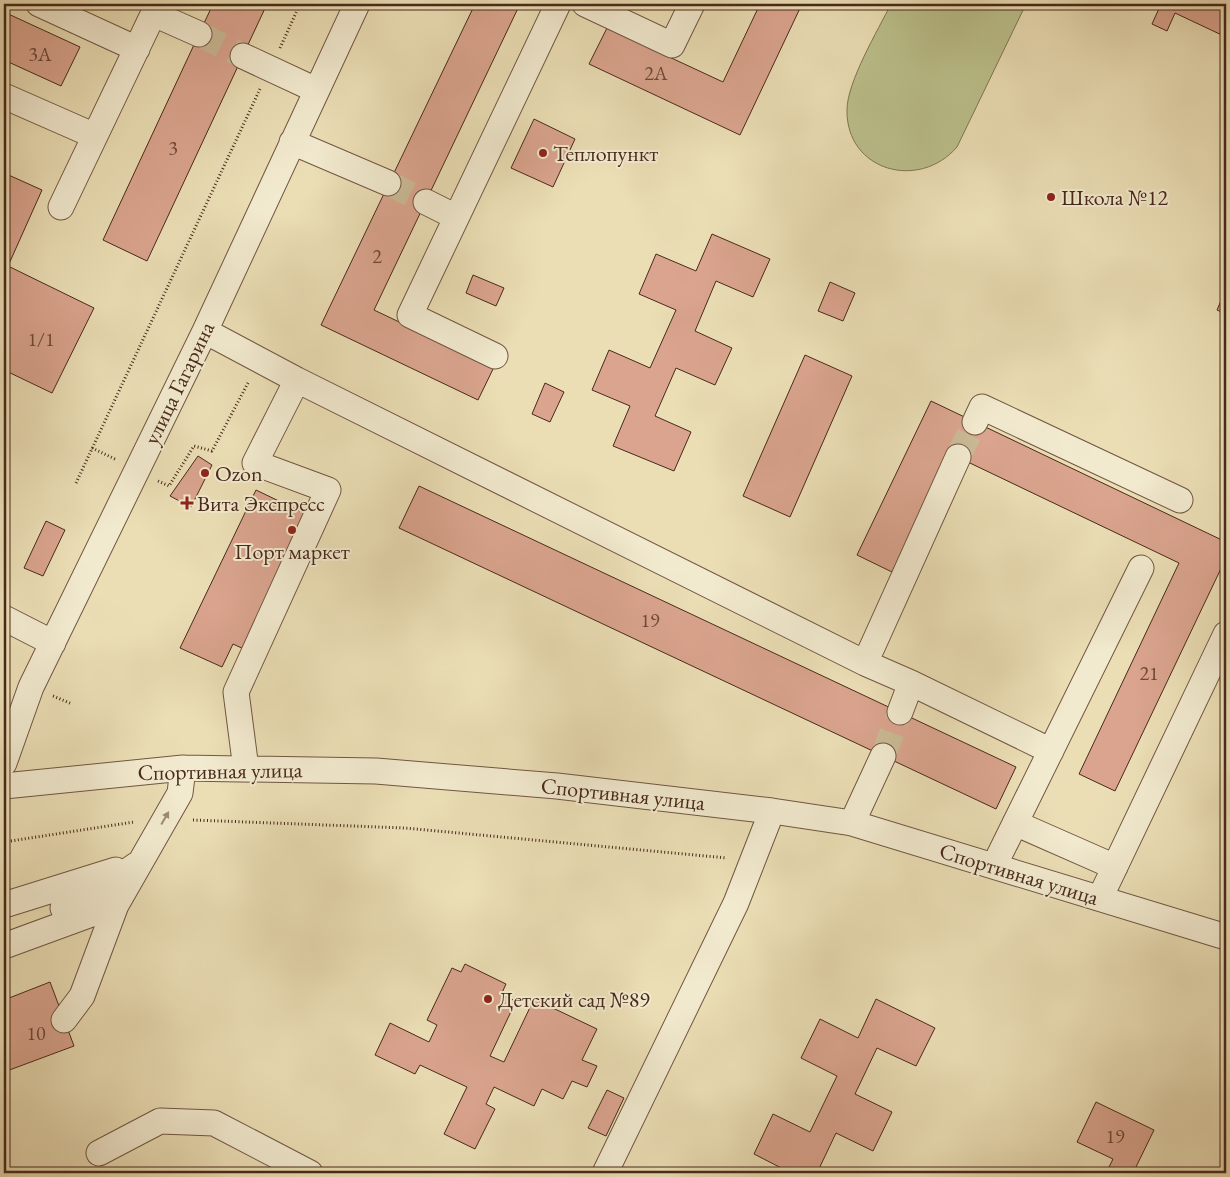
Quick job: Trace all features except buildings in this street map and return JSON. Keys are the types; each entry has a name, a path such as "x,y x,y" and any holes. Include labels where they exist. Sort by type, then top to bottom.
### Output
{"street":[{"path":"39,4 136,50"},
{"name":"улица Гагарина","path":"4,763 31,687 205,331 357,4"},
{"path":"495,356 410,315 558,4"},
{"path":"585,4 624,12 672,45 692,4"},
{"path":"61,207 156,9 199,34"},
{"path":"243,56 316,90"},
{"path":"4,96 95,136"},
{"path":"292,142 388,184"},
{"path":"426,202 456,217"},
{"path":"205,331 297,380 865,663 910,682 1051,751"},
{"path":"246,769 236,692 328,490 255,463 297,380"},
{"path":"975,422 982,407 1180,500"},
{"path":"865,663 958,458"},
{"path":"994,866 1141,568"},
{"path":"4,618 53,643"},
{"path":"1100,898 1226,634"},
{"path":"900,712 910,682"},
{"path":"852,823 883,756"},
{"path":"64,1020 82,996 116,905 180,794 183,768"},
{"name":"Спортивная улица","path":"4,786 183,768 376,771 557,786 772,811 852,823 1226,937"},
{"path":"604,1173 720,937 772,811"},
{"path":"1015,823 1115,867"},
{"path":"4,905 142,861"},
{"path":"4,928 87,899 142,861"},
{"path":"4,946 116,905"},
{"path":"99,1153 160,1121 214,1123 309,1173"}],"path":[{"path":"76,483 300,4"},
{"path":"169,486 194,446 212,452 260,360"},
{"path":"4,842 165,818 405,828 752,861"}],"green space":[{"path":"891,4 1026,4 957,147 941,161 924,168 905,171 887,168 871,160 858,148 850,131 847,110 848,98 857,71"}],"tunnel":[{"path":"199,34 243,56"},
{"path":"388,183 426,202"},
{"path":"958,457 975,422"},
{"path":"883,756 900,712"}],"place":[{"name":"Теплопункт","path":"543,153"},
{"name":"Школа №12","path":"1051,197"},
{"name":"Ozon","path":"205,473"},
{"name":"Вита Экспресс","path":"187,503"},
{"name":"Порт маркет","path":"292,530"},
{"name":"Детский сад №89","path":"488,999"}]}
